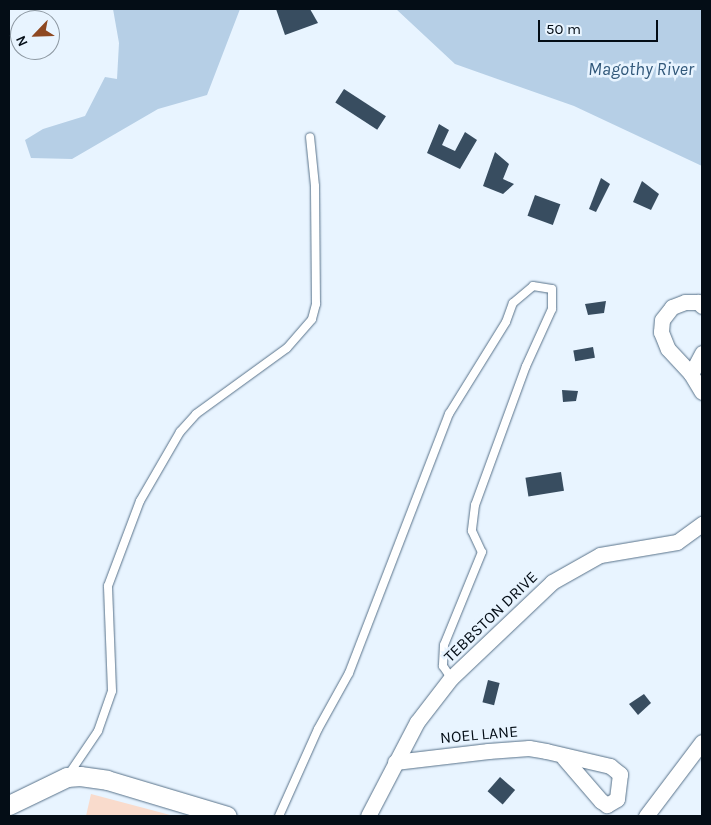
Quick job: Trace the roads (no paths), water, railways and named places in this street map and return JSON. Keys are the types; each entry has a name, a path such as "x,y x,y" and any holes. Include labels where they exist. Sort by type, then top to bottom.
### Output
{"street":[{"path":"702,306 698,302 685,302 672,307 662,320 661,332 668,349 691,374 702,392"},
{"path":"691,374 702,353"},
{"name":"TEBBSTON DRIVE","path":"368,816 417,722 452,678 532,600 574,568 600,555 677,542 702,524"},
{"path":"646,816 702,742"},
{"name":"NOEL LANE","path":"395,762 529,748 564,758"},
{"path":"9,805 67,777 107,780 227,816"}],"lane":[{"path":"67,777 98,731 112,692 108,586 140,501 180,432 196,414 287,348 304,333 312,319 316,304 314,186 310,137"},
{"path":"279,816 318,729 349,673 450,414 506,322 513,303 533,286 552,289 552,309 526,366 475,505 472,531 482,552 444,645 443,666 452,678"}],"water":[{"path":"113,9 240,9 207,95 158,109 72,159 31,158 25,140 43,129 85,116 105,77 117,79 119,43"},
{"name":"Magothy River","path":"396,9 702,9 702,166 574,106 455,64"}]}
